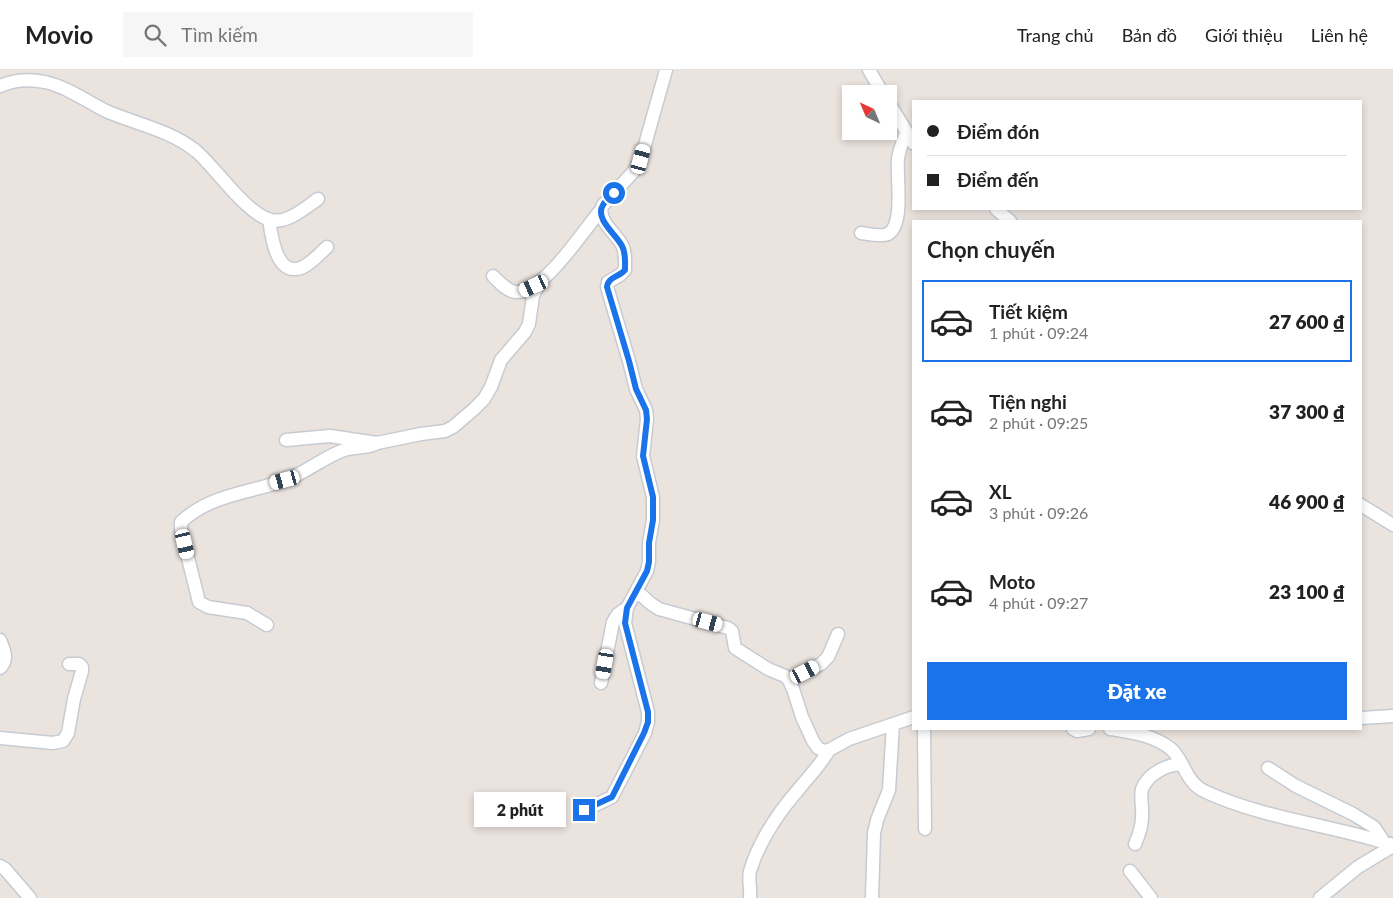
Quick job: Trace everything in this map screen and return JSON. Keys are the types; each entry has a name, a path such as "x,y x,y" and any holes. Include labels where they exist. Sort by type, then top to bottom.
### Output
{"street":[{"path":"493,276 508,290 516,292 529,289 541,280 572,248 603,205 635,170 641,159 666,70"},
{"path":"869,70 877,85"},
{"path":"0,86 24,80 50,83 106,110 167,133 186,143 206,161 240,198 268,219 277,221 287,218 318,200"},
{"path":"898,119 912,141"},
{"path":"861,233 888,234 893,228 898,208 898,159 906,133"},
{"path":"584,810 612,797 648,722 648,712 625,623 627,608 647,571 649,562 653,497 643,456 647,419 646,410 636,389 607,287 611,278 620,275 625,270 624,251 601,216 601,210"},
{"path":"997,210 1009,220"},
{"path":"268,219 275,250 286,266 294,269 302,267 327,247"},
{"path":"267,625 247,613 208,607 200,602 181,530 182,522 198,509 217,499 285,480 339,452 421,434 445,431 461,422 491,387 502,360 525,332 529,324 533,296 541,280"},
{"path":"286,440 330,436 378,443"},
{"path":"1362,506 1393,525"},
{"path":"637,591 650,603 659,608 728,628 732,632 735,648 789,680 813,741 818,748 824,751 849,739 912,718"},
{"path":"601,683 613,622 618,614 627,608"},
{"path":"789,680 821,664 828,657 838,634"},
{"path":"0,640 6,656 4,664 0,668"},
{"path":"0,738 53,743 64,741 68,733 74,699 82,671 80,664 69,664"},
{"path":"1362,718 1393,716"},
{"path":"872,898 874,833 889,790 893,724"},
{"path":"924,730 925,829"},
{"path":"1116,730 1135,733 1160,742 1171,749 1191,781 1203,791 1219,798 1257,811 1390,845"},
{"path":"750,898 750,873 761,846 775,820 797,790 819,767 829,750"},
{"path":"1135,844 1141,828 1142,789 1161,769 1180,764"},
{"path":"1268,768 1296,786 1353,814 1374,827 1390,845"},
{"path":"1320,898 1390,845"},
{"path":"0,866 5,869 30,898"},
{"path":"1130,871 1151,898"}],"route":[{"path":"584,810 612,797 648,722 648,712 625,623 627,608 647,571 649,562 653,497 643,456 647,419 646,410 636,389 607,287 611,278 620,275 625,270 624,251 621,244 601,216 603,205 614,193"}]}
